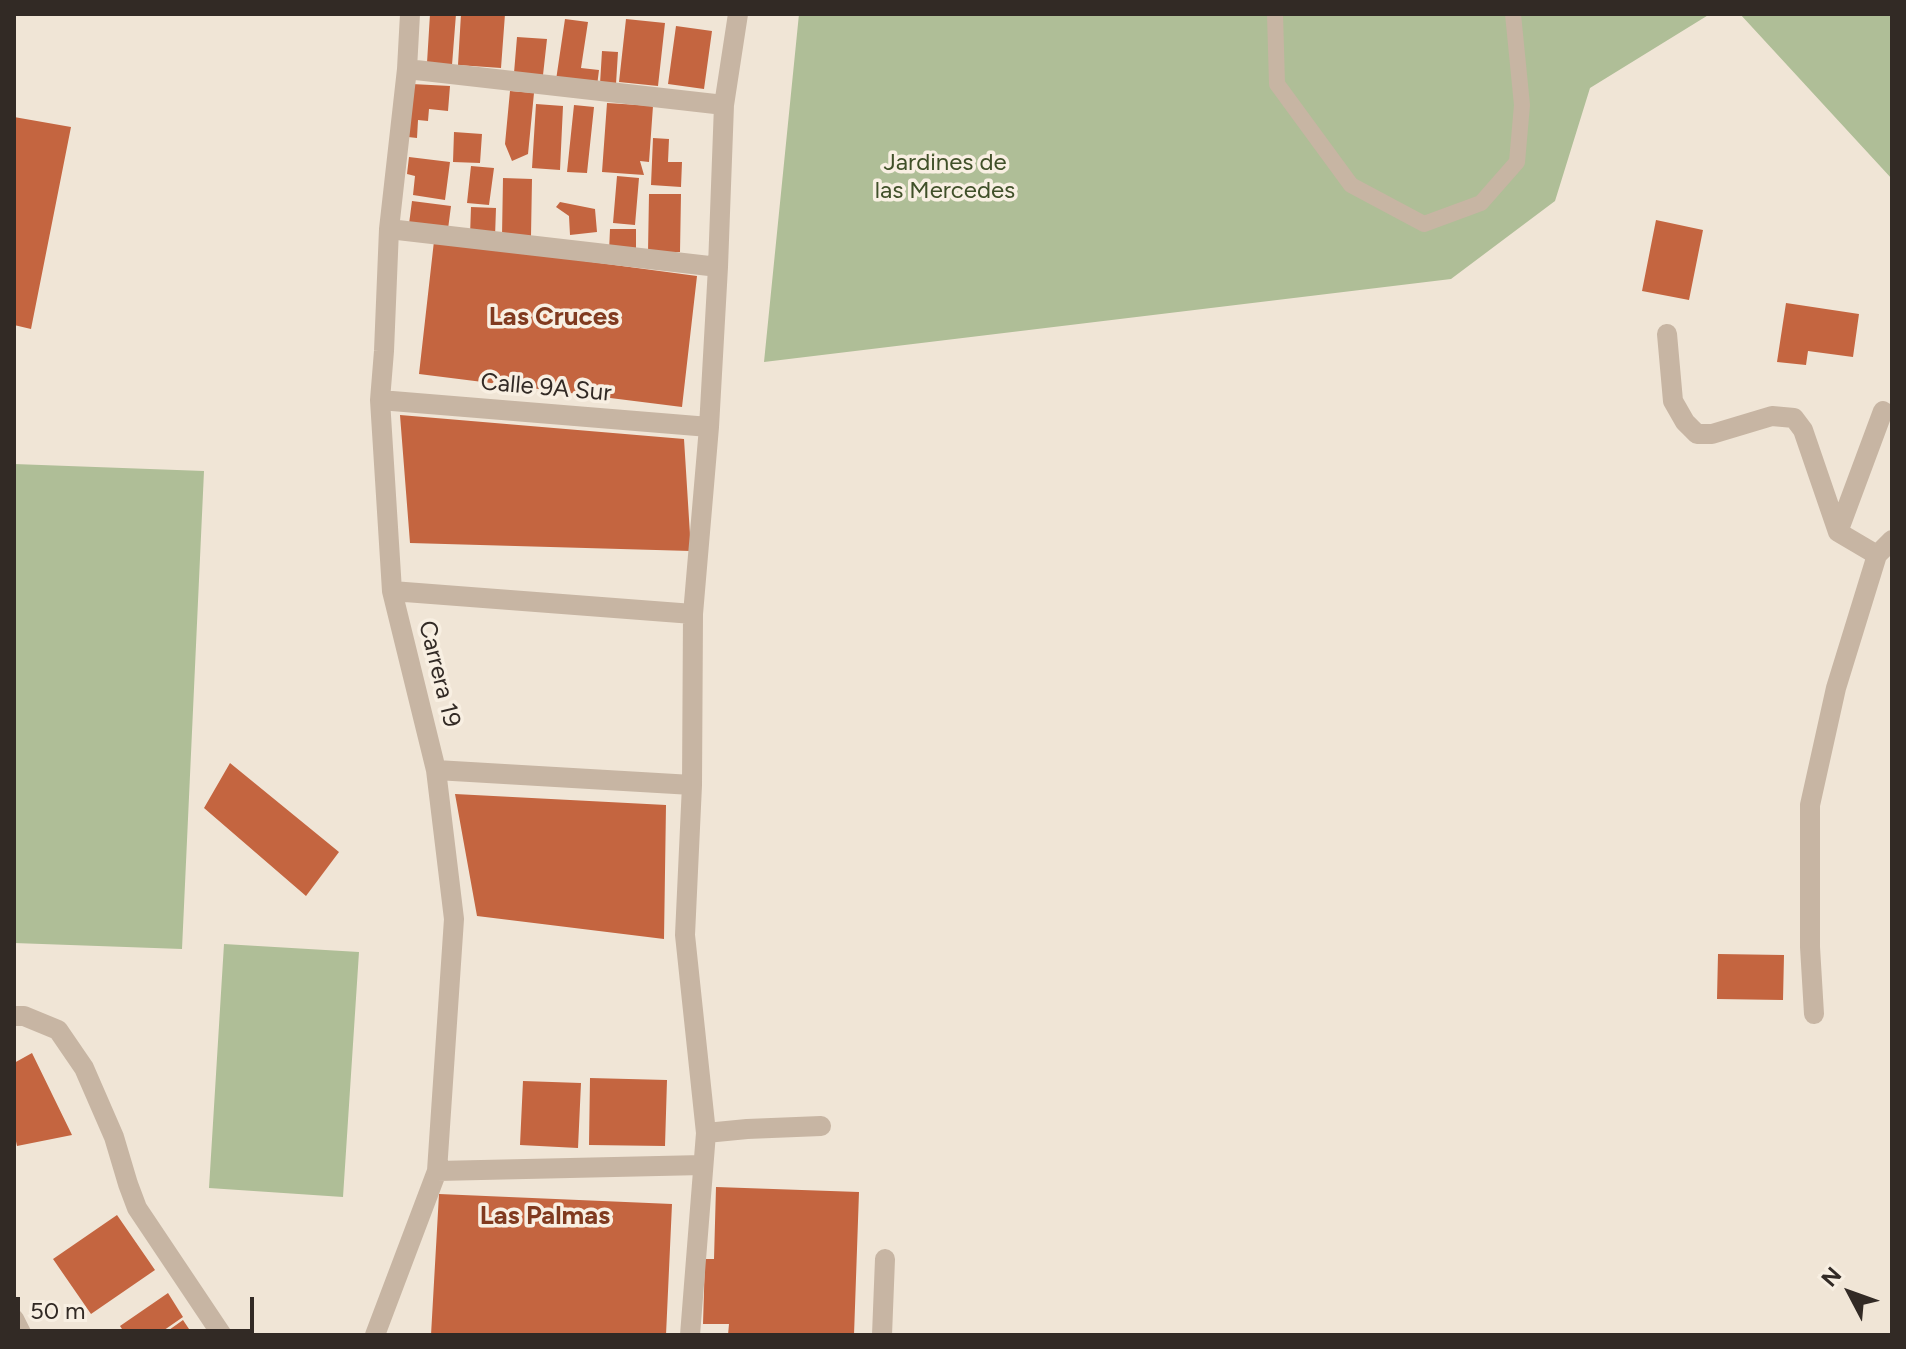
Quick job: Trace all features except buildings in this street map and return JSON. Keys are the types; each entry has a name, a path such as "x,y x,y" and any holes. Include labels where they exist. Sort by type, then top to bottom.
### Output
{"street":[{"name":"Carrera 19","path":"375,1335 437,1171 454,919 436,770 392,591 380,400 389,229 410,14"},
{"path":"690,1335 706,1133 685,935 692,785 693,614 709,427 724,105 738,14"},
{"path":"407,69 724,105"},
{"path":"389,229 718,267"},
{"path":"1667,334 1673,401 1685,422 1697,434 1712,434 1772,416 1794,418 1803,430 1838,532"},
{"name":"Calle 9A Sur","path":"380,400 709,427"},
{"path":"1838,532 1883,411"},
{"path":"1814,1014 1810,947 1810,805 1836,688 1885,548 1838,532"},
{"path":"392,591 693,614"},
{"path":"436,770 692,785"},
{"path":"14,1016 24,1016 58,1030 84,1068 114,1137 137,1208 222,1335"},
{"path":"706,1133 821,1126"},
{"path":"437,1171 703,1165"},
{"path":"882,1335 885,1259"},
{"path":"14,1319 22,1335"}],"lane":[{"path":"1275,14 1277,84 1351,185 1424,224 1481,203 1517,162 1522,105 1513,14"}],"green space":[{"name":"Jardines de las Mercedes","path":"799,14 1710,14 1590,88 1555,201 1451,279 764,362"},
{"path":"1740,14 1892,14 1892,179"},
{"path":"14,464 204,471 182,949 14,943"},
{"path":"224,944 359,952 343,1197 209,1188"}],"district":[{"name":"Las Cruces","path":"554,317"},
{"name":"Las Palmas","path":"545,1216"}]}
